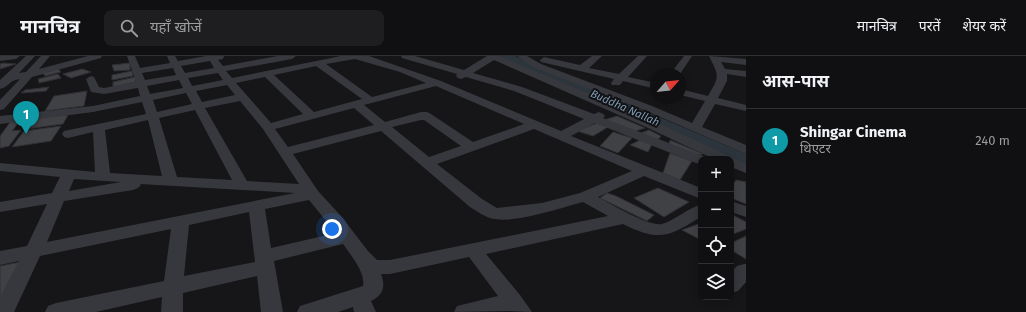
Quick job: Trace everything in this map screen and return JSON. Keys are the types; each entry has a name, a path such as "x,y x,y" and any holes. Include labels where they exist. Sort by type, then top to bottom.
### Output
{"street":[{"path":"0,58 16,56"},
{"path":"0,86 31,56"},
{"path":"9,77 30,75 98,56"},
{"path":"131,56 153,116 167,181"},
{"path":"137,71 173,60 216,60 292,56"},
{"path":"0,120 93,109 360,56 440,84 643,171 698,193"},
{"path":"405,56 518,89 698,159"},
{"path":"268,127 363,102 440,84 466,73 492,56 615,109 718,156"},
{"path":"521,56 538,66 648,108 746,150"},
{"path":"529,56 650,85"},
{"path":"581,69 598,56"},
{"path":"606,92 643,56"},
{"path":"679,68 688,56"},
{"path":"714,57 746,62"},
{"path":"695,128 722,81 722,71 714,57"},
{"path":"0,71 42,60"},
{"path":"0,107 42,60"},
{"path":"173,60 242,185"},
{"path":"91,79 95,90 100,91 182,77 216,60"},
{"path":"216,60 230,82 268,127 286,152 311,192 366,262 374,286 362,305 308,312"},
{"path":"319,64 363,102 384,126 476,203 486,210 496,214 542,208 586,197 643,171"},
{"path":"722,71 746,74"},
{"path":"268,75 312,116"},
{"path":"686,94 746,108"},
{"path":"68,134 242,97"},
{"path":"648,108 651,104"},
{"path":"561,136 594,118 615,109"},
{"path":"286,152 417,116 425,116 471,147"},
{"path":"427,162 536,124"},
{"path":"99,128 103,177"},
{"path":"734,164 746,170"},
{"path":"0,167 103,177 242,185 311,192"},
{"path":"734,169 746,170"},
{"path":"3,312 33,252 69,173"},
{"path":"0,207 167,181"},
{"path":"0,258 256,206 311,192"},
{"path":"586,197 643,227 658,231 667,229 698,212"},
{"path":"256,206 272,312"},
{"path":"734,207 746,212"},
{"path":"366,262 376,267 383,268 626,218"},
{"path":"172,312 173,286 181,221"},
{"path":"56,312 173,286 264,262 347,237"},
{"path":"472,249 517,307"},
{"path":"734,281 744,271 746,272"},
{"path":"465,312 517,307"}],"building":[{"path":"130,63 130,70 114,71 112,65"},
{"path":"0,64 16,64 0,69"},
{"path":"58,69 61,72 45,76 43,73"},
{"path":"82,69 91,72 71,78 63,74"},
{"path":"132,71 133,76 112,80 112,75"},
{"path":"58,74 61,78 39,83 38,79"},
{"path":"135,77 136,82 113,87 113,82"},
{"path":"49,87 46,91 21,93 25,90"},
{"path":"87,91 84,106 45,111 54,96"},
{"path":"68,115 63,124 26,129 34,117"},
{"path":"617,116 645,128 632,132 604,120"},
{"path":"11,121 19,122 12,131 21,130 9,146 0,148 0,136"},
{"path":"597,123 608,127 593,136 577,131"},
{"path":"61,126 51,141 12,147 24,131"},
{"path":"649,130 661,136 657,141 638,134"},
{"path":"613,132 632,138 618,153 600,146"},
{"path":"640,140 652,144 648,152 630,145"},
{"path":"670,140 703,154 697,155 669,146"},
{"path":"670,153 692,161 680,180 663,173"},
{"path":"736,180 746,182 746,204 734,199 734,183"},
{"path":"658,188 689,202 664,217 634,198"},
{"path":"607,193 654,215 647,221 600,198"},
{"path":"734,216 746,222 746,229 734,234"},
{"path":"698,224 698,238 682,230"},
{"path":"746,236 746,259 734,252 734,242"},
{"path":"20,262 0,301 0,266"}],"waterway":[{"name":"Buddha Nallah","path":"505,56 746,161"}],"place":[{"name":"Shingar Cinema","path":"26,134"}]}
